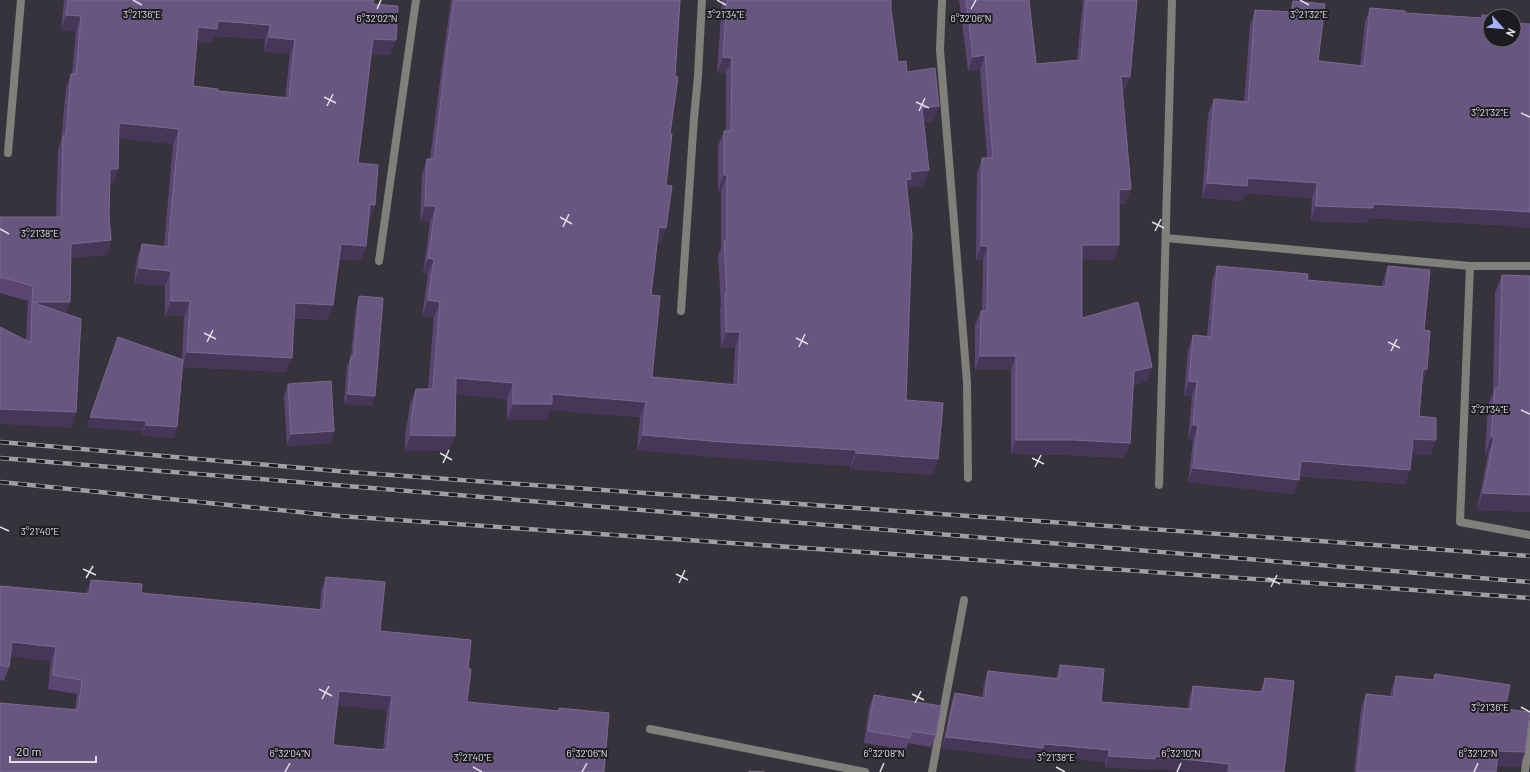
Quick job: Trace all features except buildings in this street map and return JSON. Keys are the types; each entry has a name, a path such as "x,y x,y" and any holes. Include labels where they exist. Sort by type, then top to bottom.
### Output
{"street":[{"path":"8,153 22,0"},
{"path":"380,261 416,0"},
{"path":"681,311 702,0"},
{"path":"942,0 940,50 967,382 968,478"},
{"path":"1159,485 1172,0"},
{"path":"1166,238 1470,266 1530,266"},
{"path":"1470,266 1460,522 1530,535"},
{"path":"932,772 964,600"},
{"path":"1525,772 1530,724"},
{"path":"650,729 865,772"}],"railway":[{"path":"0,442 349,472 1530,556"},
{"path":"0,458 1530,582"},
{"path":"0,482 339,516 1530,598"}]}
